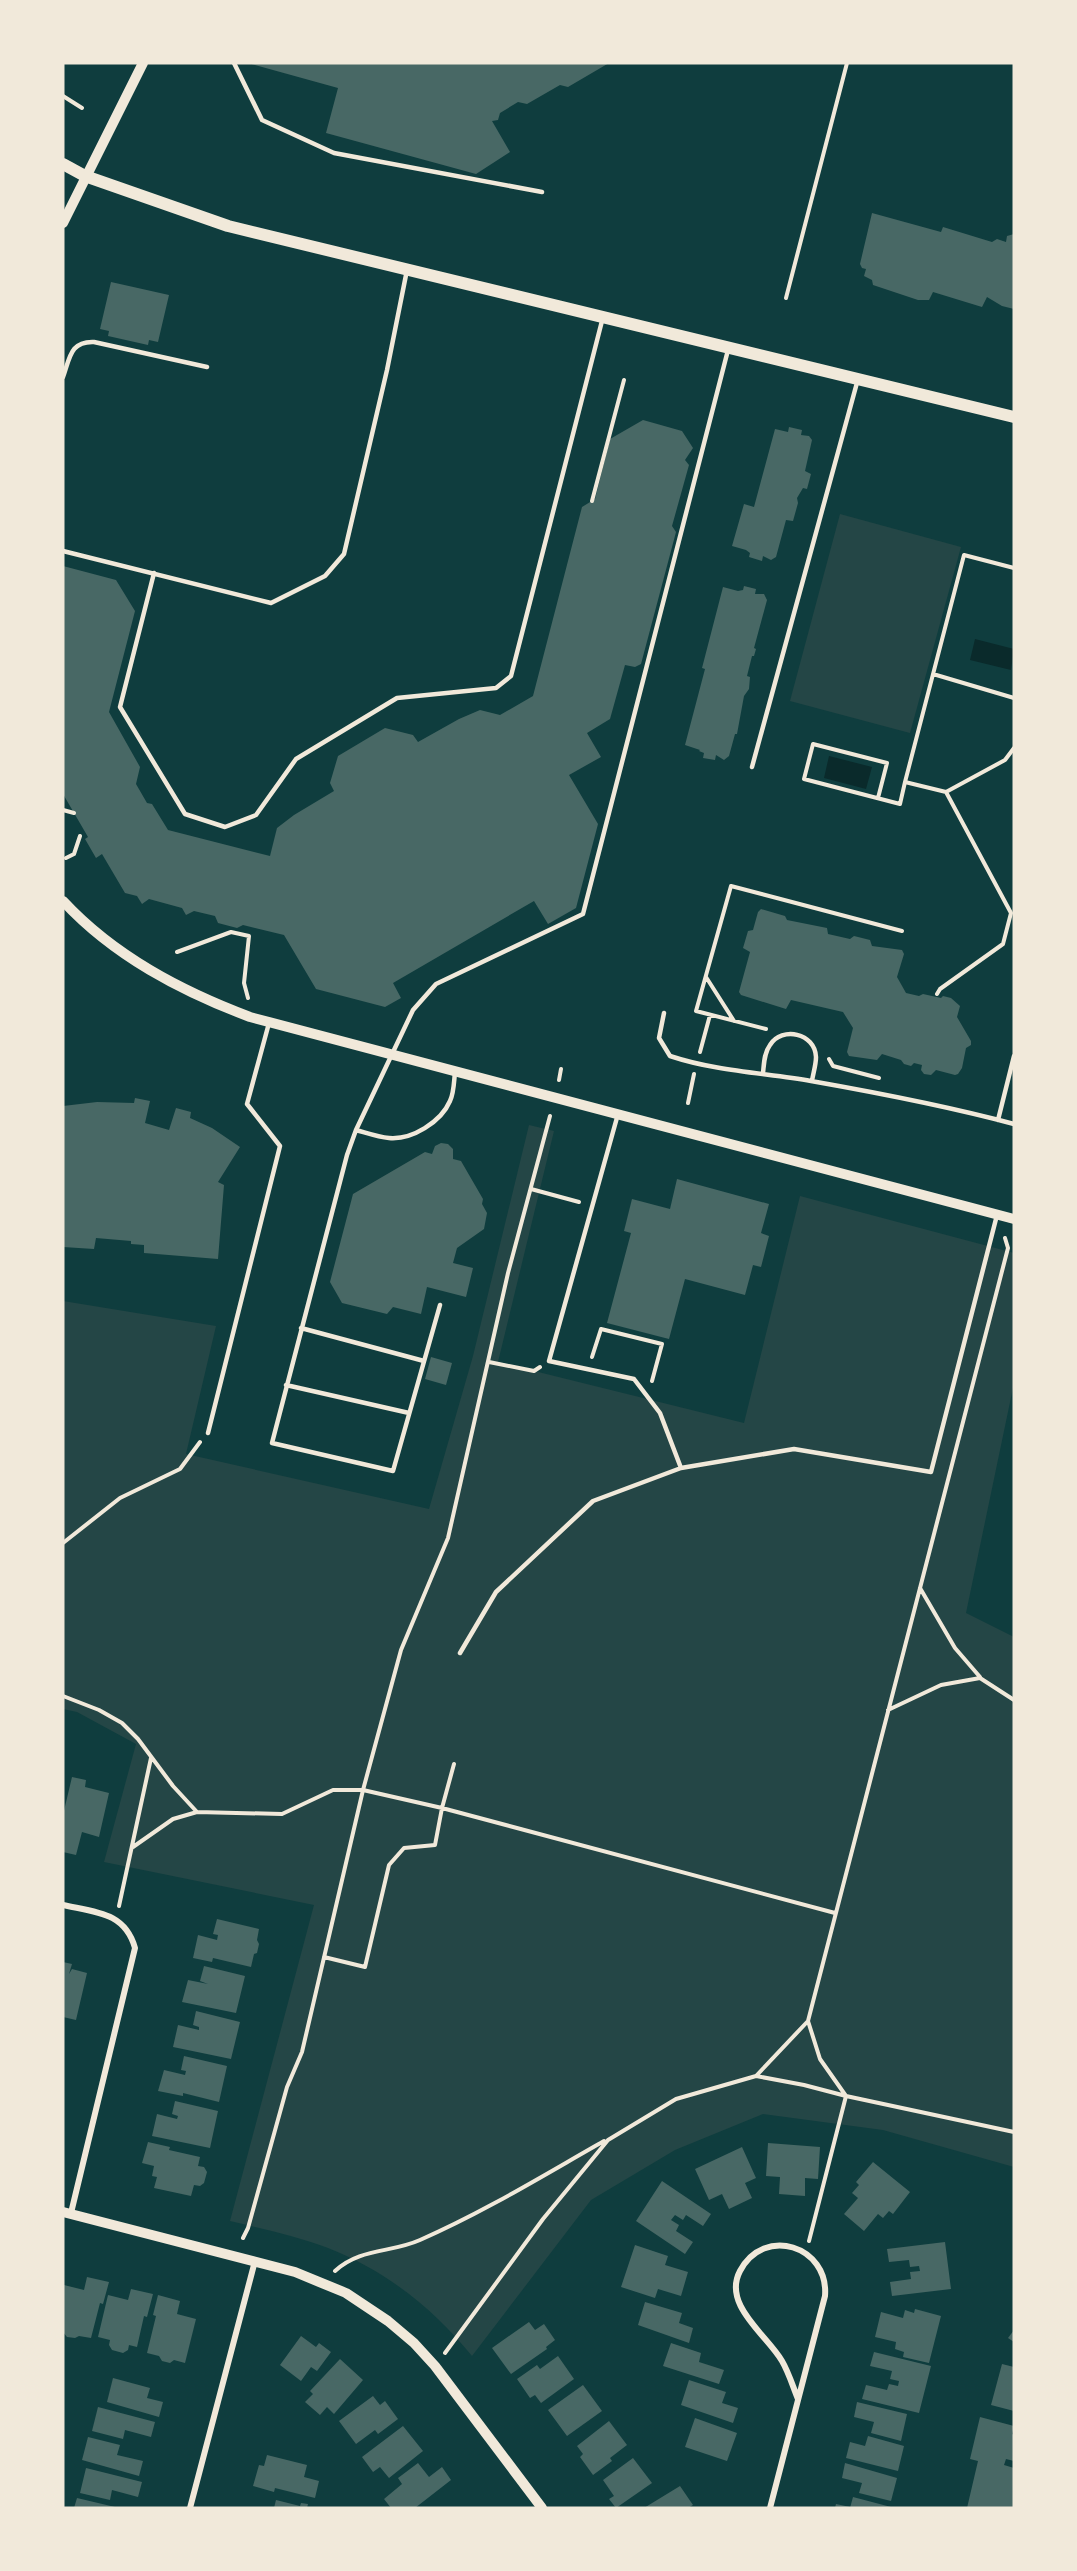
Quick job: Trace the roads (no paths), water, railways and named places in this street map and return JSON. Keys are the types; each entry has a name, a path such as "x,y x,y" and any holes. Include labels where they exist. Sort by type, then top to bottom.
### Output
{"main road":[{"path":"63,164 85,176 228,226 1014,417"}],"street":[{"path":"63,223 143,63"},
{"path":"63,901 114,946 164,978 215,1004 269,1023 1014,1219"},
{"path":"63,1905 115,1918 125,1925 135,1948 134,1962 67,2212 255,2261 322,2282 346,2293 388,2320 435,2366 542,2508"},
{"path":"770,2508 825,2296 826,2285 817,2264 805,2253 787,2245 772,2245 758,2250 746,2260 738,2274 736,2290 739,2305 782,2361 798,2399"},
{"path":"190,2508 255,2261"}],"lane":[{"path":"234,63 262,120 334,153 542,192"},
{"path":"63,550 271,603 325,576 344,554 387,370 407,270"},
{"path":"153,573 120,707 185,814 225,827 256,815 296,759 397,698 496,688 512,676 603,317"},
{"path":"63,377 74,348 83,341 207,367"},
{"path":"440,1305 393,1471 272,1443 347,1155 356,1130 413,1010 436,984 583,914 729,348"},
{"path":"752,767 858,379"},
{"path":"664,1013 659,1038 670,1056 696,1065 812,1081 934,1105 1014,1124"},
{"path":"208,1433 280,1146 247,1104 269,1023"},
{"path":"763,1073 770,1044 781,1035 794,1034 802,1036 813,1048 816,1058 812,1081"},
{"path":"998,1120 1014,1056"},
{"path":"356,1130 389,1138 408,1137 429,1125 441,1115 450,1101 456,1071"},
{"path":"618,1114 549,1360 634,1379 660,1413 681,1468"},
{"path":"460,1653 496,1592 593,1501 681,1468 794,1449 931,1472 997,1215"},
{"path":"301,1328 424,1361"},
{"path":"286,1385 409,1413"}]}
